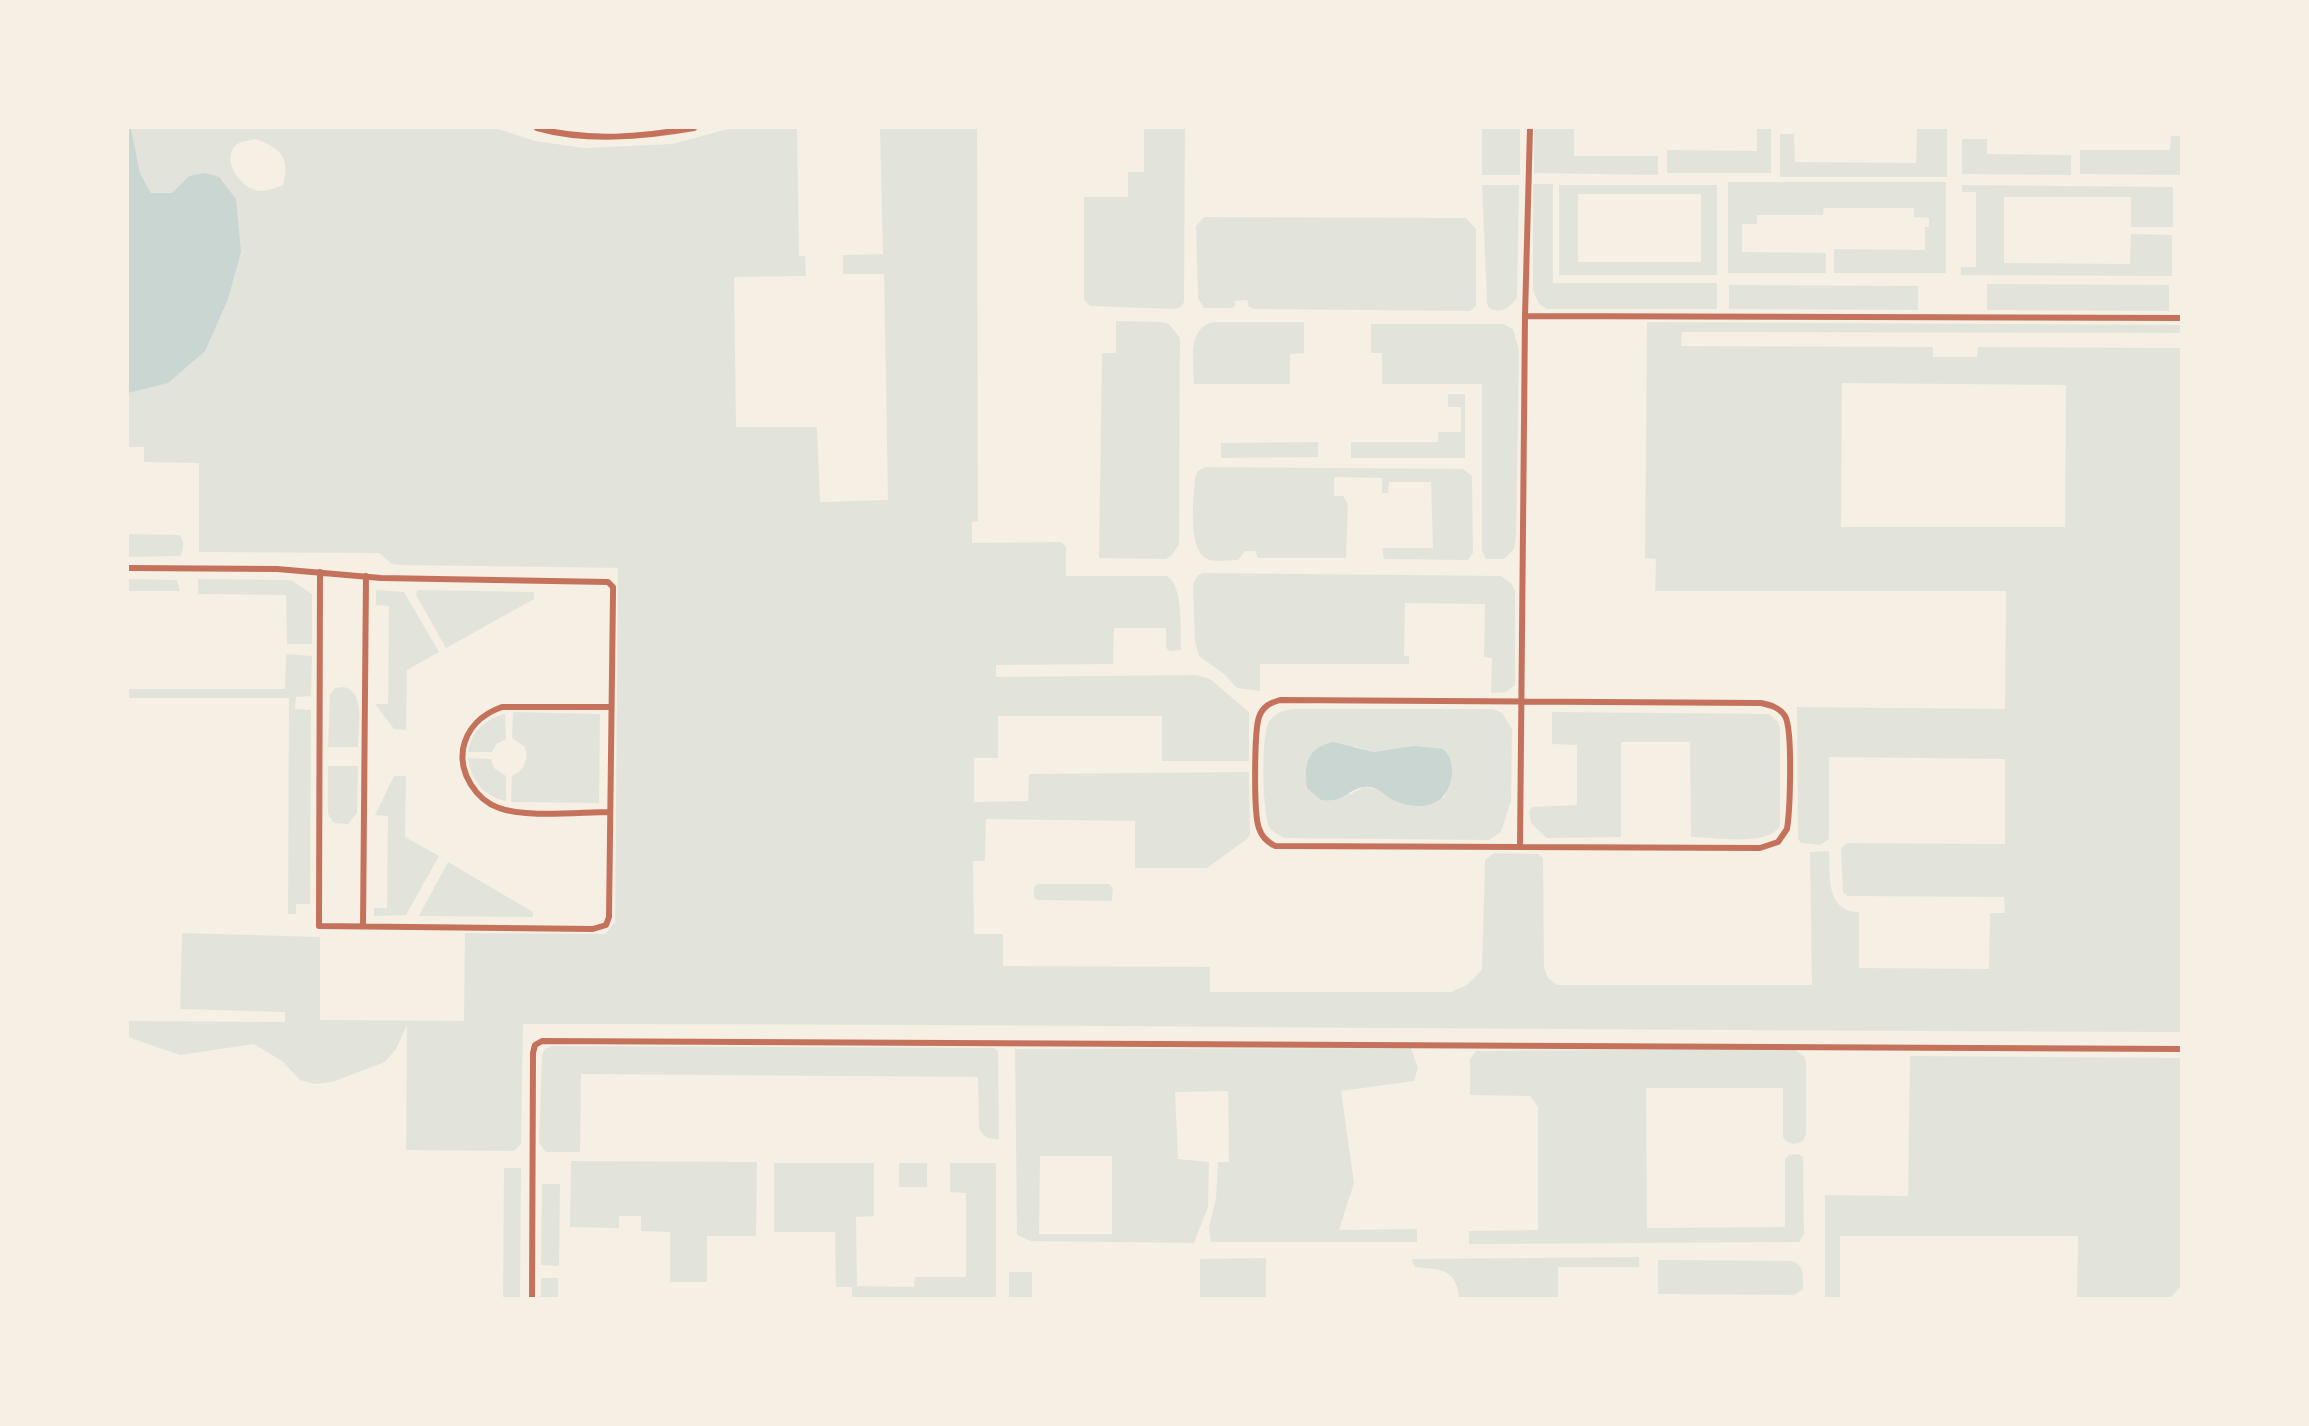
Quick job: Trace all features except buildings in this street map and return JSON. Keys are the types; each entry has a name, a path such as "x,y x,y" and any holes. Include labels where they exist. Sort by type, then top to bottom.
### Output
{"street":[{"path":"537,128 594,136 642,135 694,128"},
{"path":"1520,846 1525,316 1530,128"},
{"path":"1525,316 2181,318"},
{"path":"128,568 320,572 366,576 608,582 613,587 613,593 609,917 606,925 600,928 319,926 320,572"},
{"path":"363,926 366,576"},
{"path":"1270,703 1761,703 1773,706 1780,711 1789,726 1789,819 1784,836 1771,846 1760,848 1520,846 1275,846 1267,842 1258,825 1258,727 1263,709 1270,703"},
{"path":"610,707 502,707 493,710 474,724 467,735 462,754 463,766 471,786 498,808 521,812 610,812"},
{"path":"532,1299 533,1053 535,1045 542,1041 2181,1049"}],"shaded area":[{"path":"128,128 131,128 140,173 151,193 172,193 189,176 205,173 219,177 236,199 241,252 228,299 205,351 168,383 128,393"},
{"path":"131,128 495,128 535,141 584,148 672,144 732,128 797,128 799,256 805,256 806,276 734,277 736,427 817,427 820,502 888,500 884,274 843,274 843,255 883,254 880,128 977,128 978,521 972,522 972,543 1061,542 1066,547 1066,576 1167,576 1176,589 1181,621 1181,650 1170,651 1166,648 1166,628 1114,628 1113,664 996,665 996,677 1196,675 1210,679 1249,712 1249,761 1162,761 1162,716 998,716 998,758 974,758 974,802 1028,801 1029,774 1249,772 1250,834 1247,839 1207,868 1135,868 1135,821 986,819 985,861 973,861 974,934 1003,934 1003,966 1210,967 1210,992 1451,992 1467,985 1482,970 1485,860 1494,853 1538,854 1543,858 1544,968 1548,978 1557,985 1812,985 1810,852 1829,851 1830,881 1835,899 1848,910 1859,912 1859,968 1989,969 1990,913 2005,913 2004,897 1847,896 1843,892 1841,848 1847,843 2005,844 2005,759 1829,757 1829,839 1820,845 1801,843 1798,839 1797,707 2005,709 2006,591 1655,591 1656,559 1645,558 1647,322 2181,325 2181,333 1682,332 1681,346 1933,347 1933,357 1977,357 1978,347 2181,348 2181,1032 523,1024 521,1144 514,1151 406,1150 407,1025 396,1049 385,1062 332,1082 314,1084 300,1080 282,1061 254,1044 180,1055 128,1037 128,1021 285,1022 285,1012 180,1009 182,933 320,937 320,1020 464,1021 465,933 605,934 615,922 618,568 626,568 399,565 392,564 379,553 199,552 199,463 144,462 144,447 128,447 128,393 189,176 172,193 151,193 140,173","holes":["254,139 270,145 281,154 285,167 283,185 259,191 249,187 238,178 231,165 232,151 236,145","1842,383 2066,385 2065,527 1841,527"]},
{"path":"1144,128 1185,128 1184,302 1181,307 1174,309 1090,306 1084,300 1084,197 1128,197 1128,172 1144,172"},
{"path":"1482,128 1520,128 1520,175 1482,175"},
{"path":"1534,128 1574,128 1574,156 1658,156 1658,175 1534,173"},
{"path":"1757,128 1771,128 1771,173 1667,173 1667,150 1757,151"},
{"path":"1917,128 1947,128 1947,177 1780,177 1780,134 1794,134 1795,162 1916,163"},
{"path":"2171,136 2181,136 2181,175 2080,174 2080,150 2170,150"},
{"path":"1962,139 1987,139 1987,154 2071,155 2071,175 1962,174"},
{"path":"1728,182 1946,182 1946,273 1834,273 1834,249 1925,250 1925,227 1929,227 1929,218 1914,217 1914,208 1824,208 1823,215 1757,215 1757,224 1742,224 1742,252 1826,253 1826,273 1728,273"},
{"path":"1533,184 1553,184 1553,283 1717,283 1717,309 1547,309 1539,304 1533,290"},
{"path":"1482,185 1519,185 1517,298 1511,305 1501,310 1489,308 1487,303"},
{"path":"1559,185 1717,185 1717,275 1559,275","holes":["1578,194 1701,194 1701,262 1578,262"]},
{"path":"1962,185 2173,187 2173,227 2131,227 2131,197 2004,197 2004,263 2130,264 2131,234 2172,235 2172,276 1961,275 1961,267 1976,267 1976,192 1962,192"},
{"path":"1204,217 1466,218 1476,229 1476,306 1470,311 1254,309 1249,307 1247,300 1235,301 1235,306 1231,308 1204,308 1198,298 1196,226"},
{"path":"1987,284 2169,285 2169,311 1987,310"},
{"path":"1729,285 1918,286 1918,310 1729,309"},
{"path":"1116,321 1162,322 1169,324 1180,338 1179,544 1172,555 1166,559 1099,558 1102,353 1116,353"},
{"path":"1213,322 1304,322 1304,353 1290,354 1290,384 1194,384 1195,339 1204,326"},
{"path":"1371,324 1503,324 1513,329 1519,350 1516,537 1514,549 1504,559 1486,559 1482,551 1482,384 1382,384 1382,353 1371,353"},
{"path":"1448,394 1465,394 1465,458 1351,458 1351,442 1438,442 1438,432 1461,432 1461,407 1448,407"},
{"path":"1318,442 1318,457 1221,458 1221,443"},
{"path":"1205,467 1463,469 1472,476 1473,553 1468,560 1384,559 1382,548 1433,548 1431,482 1389,482 1388,493 1382,493 1382,478 1334,477 1334,496 1343,496 1348,504 1346,558 1258,558 1255,551 1245,551 1238,560 1210,560 1202,555 1197,547 1193,523 1195,477 1198,471"},
{"path":"128,534 179,535 183,542 182,551 180,556 128,557"},
{"path":"1203,573 1501,576 1512,584 1515,591 1515,685 1506,692 1491,693 1492,658 1484,657 1485,604 1405,603 1404,656 1409,656 1409,664 1260,664 1260,691 1237,688 1224,674 1199,656 1195,642 1193,584 1198,575"},
{"path":"128,579 177,580 180,591 128,591"},
{"path":"198,579 291,580 312,594 312,644 287,644 286,595 198,594"},
{"path":"376,590 404,592 439,652 407,670 406,730 394,729 375,704 388,704 389,606 376,605"},
{"path":"418,590 534,592 534,599 446,648 416,595"},
{"path":"286,654 312,656 311,696 296,697 295,709 311,710 310,904 296,904 296,914 288,914 289,698 128,698 128,689 285,689"},
{"path":"344,687 351,690 358,704 358,747 328,747 330,695 335,688"},
{"path":"1292,709 1493,709 1502,713 1512,729 1511,801 1501,832 1489,840 1285,838 1277,834 1270,828 1265,808 1266,729 1273,716","holes":["1354,746 1374,752 1386,751 1451,782 1444,798 1395,800 1378,790 1364,787 1349,795"]},
{"path":"513,712 600,714 599,803 511,802 512,776 522,768 526,761 525,747 512,738"},
{"path":"1552,712 1769,714 1778,722 1780,729 1780,826 1773,833 1752,839 1691,837 1690,742 1621,742 1621,837 1547,838 1531,823 1529,811 1532,807 1577,805 1577,745 1552,744"},
{"path":"505,714 506,739 496,744 492,752 468,752 472,738 480,727"},
{"path":"1333,742 1374,752 1414,746 1443,749 1451,763 1450,785 1439,800 1423,806 1403,804 1368,787 1358,789 1335,800 1321,800 1307,788 1307,764 1318,748"},
{"path":"468,758 491,759 494,768 506,776 506,801 491,796 480,786 472,773"},
{"path":"328,766 358,766 357,813 348,824 334,823 328,814"},
{"path":"394,776 406,776 405,837 439,856 406,915 374,916 374,908 387,908 388,816 375,815"},
{"path":"448,862 533,912 533,917 419,916"},
{"path":"1038,884 1109,884 1113,888 1112,901 1037,900 1034,897 1034,887"},
{"path":"552,1046 994,1048 998,1051 999,1139 986,1137 979,1128 978,1077 581,1074 580,1152 546,1152 539,1143 542,1055 545,1049"},
{"path":"1411,1048 1418,1068 1414,1081 1341,1091 1354,1183 1339,1230 1417,1229 1417,1242 1211,1242 1209,1227 1216,1198 1218,1162 1229,1162 1228,1091 1175,1092 1178,1159 1209,1162 1208,1207 1194,1243 1031,1241 1017,1235 1015,1049","holes":["1040,1156 1112,1156 1112,1234 1039,1234"]},
{"path":"1794,1049 1804,1056 1806,1061 1806,1134 1803,1141 1797,1143 1787,1142 1783,1137 1783,1088 1646,1088 1647,1228 1785,1227 1785,1159 1789,1155 1799,1154 1803,1157 1804,1234 1799,1242 1469,1244 1469,1231 1538,1230 1538,1107 1530,1096 1470,1095 1470,1059 1476,1051"},
{"path":"1910,1056 2181,1058 2182,1285 2170,1298 2077,1298 2078,1236 1840,1236 1840,1298 1825,1298 1825,1195 1908,1196"},
{"path":"571,1161 757,1162 756,1236 707,1236 707,1282 670,1282 670,1232 641,1231 641,1216 619,1216 619,1228 570,1227"},
{"path":"774,1163 874,1163 874,1216 856,1217 857,1286 914,1287 915,1277 966,1277 966,1193 950,1192 950,1163 996,1163 996,1298 852,1298 852,1287 836,1287 835,1232 774,1232"},
{"path":"899,1163 927,1163 927,1187 899,1187"},
{"path":"504,1168 521,1168 520,1298 503,1298"},
{"path":"542,1184 560,1184 559,1266 541,1265"},
{"path":"1639,1257 1639,1267 1558,1267 1558,1298 1459,1298 1454,1280 1450,1275 1439,1270 1415,1267 1412,1261 1413,1259"},
{"path":"1266,1258 1266,1298 1200,1298 1200,1259"},
{"path":"1658,1260 1792,1261 1801,1269 1803,1289 1794,1295 1658,1294"},
{"path":"1009,1272 1032,1272 1032,1298 1009,1298"},
{"path":"541,1278 558,1278 558,1297 682,1298 541,1298"}]}
